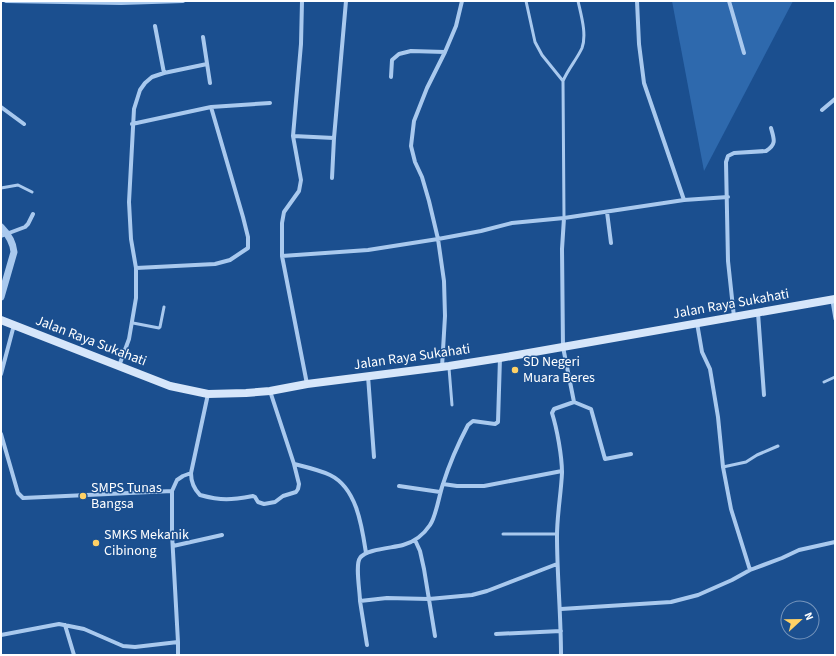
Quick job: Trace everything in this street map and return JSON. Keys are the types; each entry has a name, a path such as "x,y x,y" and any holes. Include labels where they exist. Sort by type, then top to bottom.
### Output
{"main road":[{"name":"Jalan Raya Sukahati","path":"1,320 170,386 208,394 270,391 307,384 500,358 834,299"}],"street":[{"path":"6,1 183,1"},
{"path":"302,1 301,44 293,136 301,180 300,191 284,212 282,223 282,256 307,384"},
{"path":"332,178 346,1"},
{"path":"446,366 444,281 438,239 429,202 411,146 414,122 427,88 456,26 462,1"},
{"path":"637,1 639,44 644,83 684,200"},
{"path":"729,1 744,53"},
{"path":"155,26 164,73"},
{"path":"203,37 210,83"},
{"path":"391,77 392,60 399,54 411,51 445,52"},
{"path":"119,367 133,323 136,298 136,268 131,238 129,202 134,109 140,90 152,77 206,64"},
{"path":"822,110 835,99"},
{"path":"132,124 211,107 270,103"},
{"path":"1,107 24,124"},
{"path":"136,268 215,264 230,260 248,248 248,237 243,217 211,107"},
{"path":"734,317 728,261 728,197 726,162 728,156 734,153 766,151 770,148 774,141 770,128"},
{"path":"293,136 334,138"},
{"path":"282,256 368,250 481,231 512,223 564,218 684,200 728,197"},
{"path":"607,212 611,243"},
{"path":"4,235 25,227 33,214"},
{"path":"564,218 562,249 563,346 574,402"},
{"path":"1,227 4,235 13,246 14,252 1,297"},
{"path":"758,313 764,395"},
{"path":"697,323 702,352 710,369 718,417 723,467 731,509 750,570"},
{"path":"1,374 14,326"},
{"path":"367,644 360,601 358,564 360,558 366,553 404,545 415,540 431,524 443,484 469,424 473,421 495,424 499,421 500,358"},
{"path":"368,376 374,457"},
{"path":"208,394 191,478 193,483 200,496 218,500 253,496 258,502 264,504 275,502 283,496 296,492 299,484 270,391"},
{"path":"561,655 561,609 557,564 557,534 562,471 553,410 574,402 591,409 605,459 631,454"},
{"path":"1,434 18,493 23,498 172,491"},
{"path":"294,464 331,476 343,484 354,503 360,520 366,553"},
{"path":"443,484 484,486 562,471"},
{"path":"178,655 172,491 177,480 192,473"},
{"path":"398,486 440,492"},
{"path":"173,546 222,535"},
{"path":"415,540 420,551 435,636"},
{"path":"561,609 671,602 704,593 750,570 799,550 835,542"},
{"path":"360,601 386,598 429,600 472,595 488,591 557,564"},
{"path":"1,635 50,626 65,625 84,629 123,646 134,647 178,642"},
{"path":"65,625 74,655"},
{"path":"496,634 561,631"}],"lane":[{"path":"526,1 536,42 542,56 563,81"},
{"path":"564,218 563,81 582,48 584,41 578,1"},
{"path":"1,188 18,185 32,192"},
{"path":"834,299 835,319"},
{"path":"133,323 159,328 164,307"},
{"path":"446,366 452,405"},
{"path":"824,382 835,377"},
{"path":"723,467 746,462 757,455 778,446"},
{"path":"503,534 557,534"}],"shaded area":[{"path":"672,1 793,1 704,171"}],"place":[{"name":"SD Negeri Muara Beres","path":"515,370"},
{"name":"SMPS Tunas Bangsa","path":"83,496"},
{"name":"SMKS Mekanik Cibinong","path":"96,543"}]}
